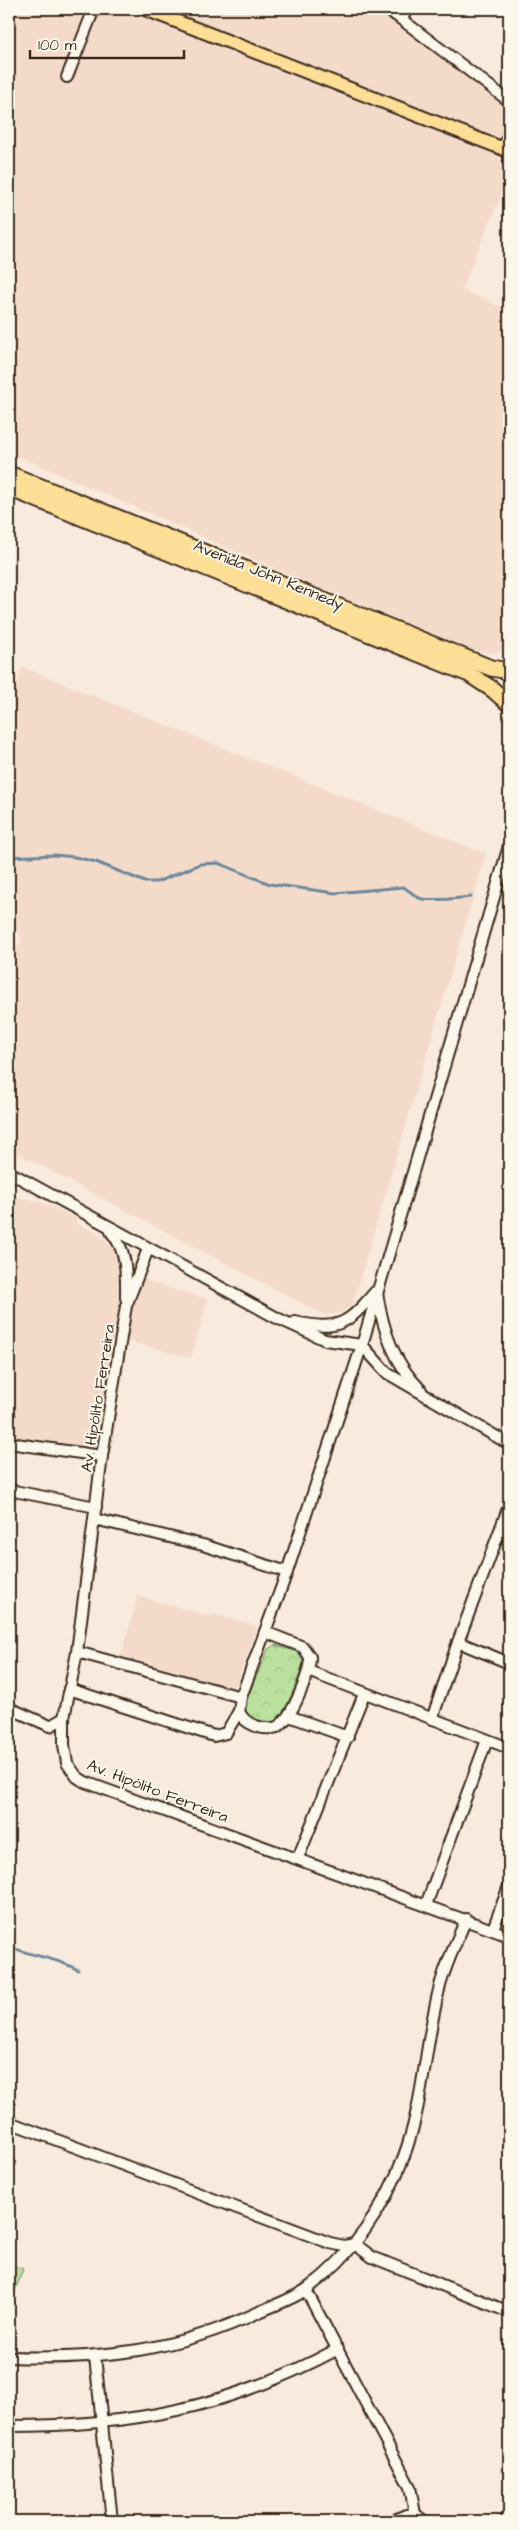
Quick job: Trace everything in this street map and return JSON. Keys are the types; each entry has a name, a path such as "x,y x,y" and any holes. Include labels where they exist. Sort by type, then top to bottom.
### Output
{"highway":[{"name":"Avenida John Kennedy","path":"9,474 491,668 509,671"},
{"name":"Avenida John Kennedy","path":"9,488 469,674 492,688 509,704"}],"main road":[{"path":"145,9 506,150"}],"street":[{"path":"67,77 94,9"},
{"path":"387,9 509,101"},
{"path":"401,19 408,9"},
{"path":"506,150 509,134"},
{"path":"69,1689 214,1736 226,1733 238,1711 241,1697 286,1572 362,1345 509,846"},
{"path":"9,1172 277,1318 325,1340 362,1345 387,1373 430,1400 509,1444"},
{"path":"103,1224 117,1239 124,1256 126,1306"},
{"path":"126,1306 148,1249"},
{"path":"277,1318 321,1326 338,1324 356,1314 377,1290"},
{"path":"377,1290 381,1315 391,1349 408,1375 430,1400"},
{"name":"Av. Hipólito Ferreira","path":"126,1306 102,1456 77,1652 64,1718 64,1745 67,1763 77,1777 85,1782 509,1936"},
{"path":"9,1443 102,1456"},
{"path":"9,1490 96,1507"},
{"path":"432,1719 458,1642 509,1506"},
{"path":"94,1519 203,1545 286,1572"},
{"path":"238,1711 243,1719 267,1728 283,1724 289,1716 308,1671 310,1657 303,1647 265,1632"},
{"path":"458,1642 509,1662"},
{"path":"77,1652 241,1697"},
{"path":"308,1671 509,1748"},
{"path":"298,1858 364,1694"},
{"path":"9,1708 50,1726 64,1718"},
{"path":"289,1716 348,1737"},
{"path":"426,1905 487,1740"},
{"path":"493,1929 509,1886"},
{"path":"9,2357 95,2356 145,2351 209,2334 306,2290 355,2244 377,2211 399,2169 417,2105 440,1985 466,1919"},
{"path":"9,2122 330,2243 344,2246 355,2244 372,2257 509,2312"},
{"path":"306,2290 410,2486 415,2514 424,2521"},
{"path":"9,2426 102,2423 155,2416 211,2402 281,2377 338,2349"},
{"path":"95,2356 112,2521"},
{"path":"506,2521 509,2513"},
{"path":"392,2521 406,2515 415,2514"}],"shaded area":[{"path":"9,9 379,9 509,106 509,177 461,290 509,310 509,647 497,653 475,651 310,584 9,452"},
{"path":"22,667 486,854 353,1303 351,1307 340,1313 329,1315 320,1313 9,1149 9,948 22,942 9,912 9,711"},
{"path":"9,1196 39,1201 76,1218 76,1224 97,1232 149,1282 208,1299 191,1358 128,1341 111,1452 9,1438"},
{"path":"138,1596 212,1617 213,1614 257,1626 236,1686 231,1687 121,1656"}],"green space":[{"path":"275,1645 297,1652 303,1662 288,1704 279,1719 276,1722 270,1723 250,1717 245,1709 245,1703 268,1649"},
{"path":"9,2264 23,2269 9,2308"}],"waterway":[{"path":"9,857 54,855 75,857 96,862 145,882 157,882 200,864 218,863 270,884 335,893 403,887 419,898 430,900 471,897"},
{"path":"9,1946 69,1965 78,1970"}]}
